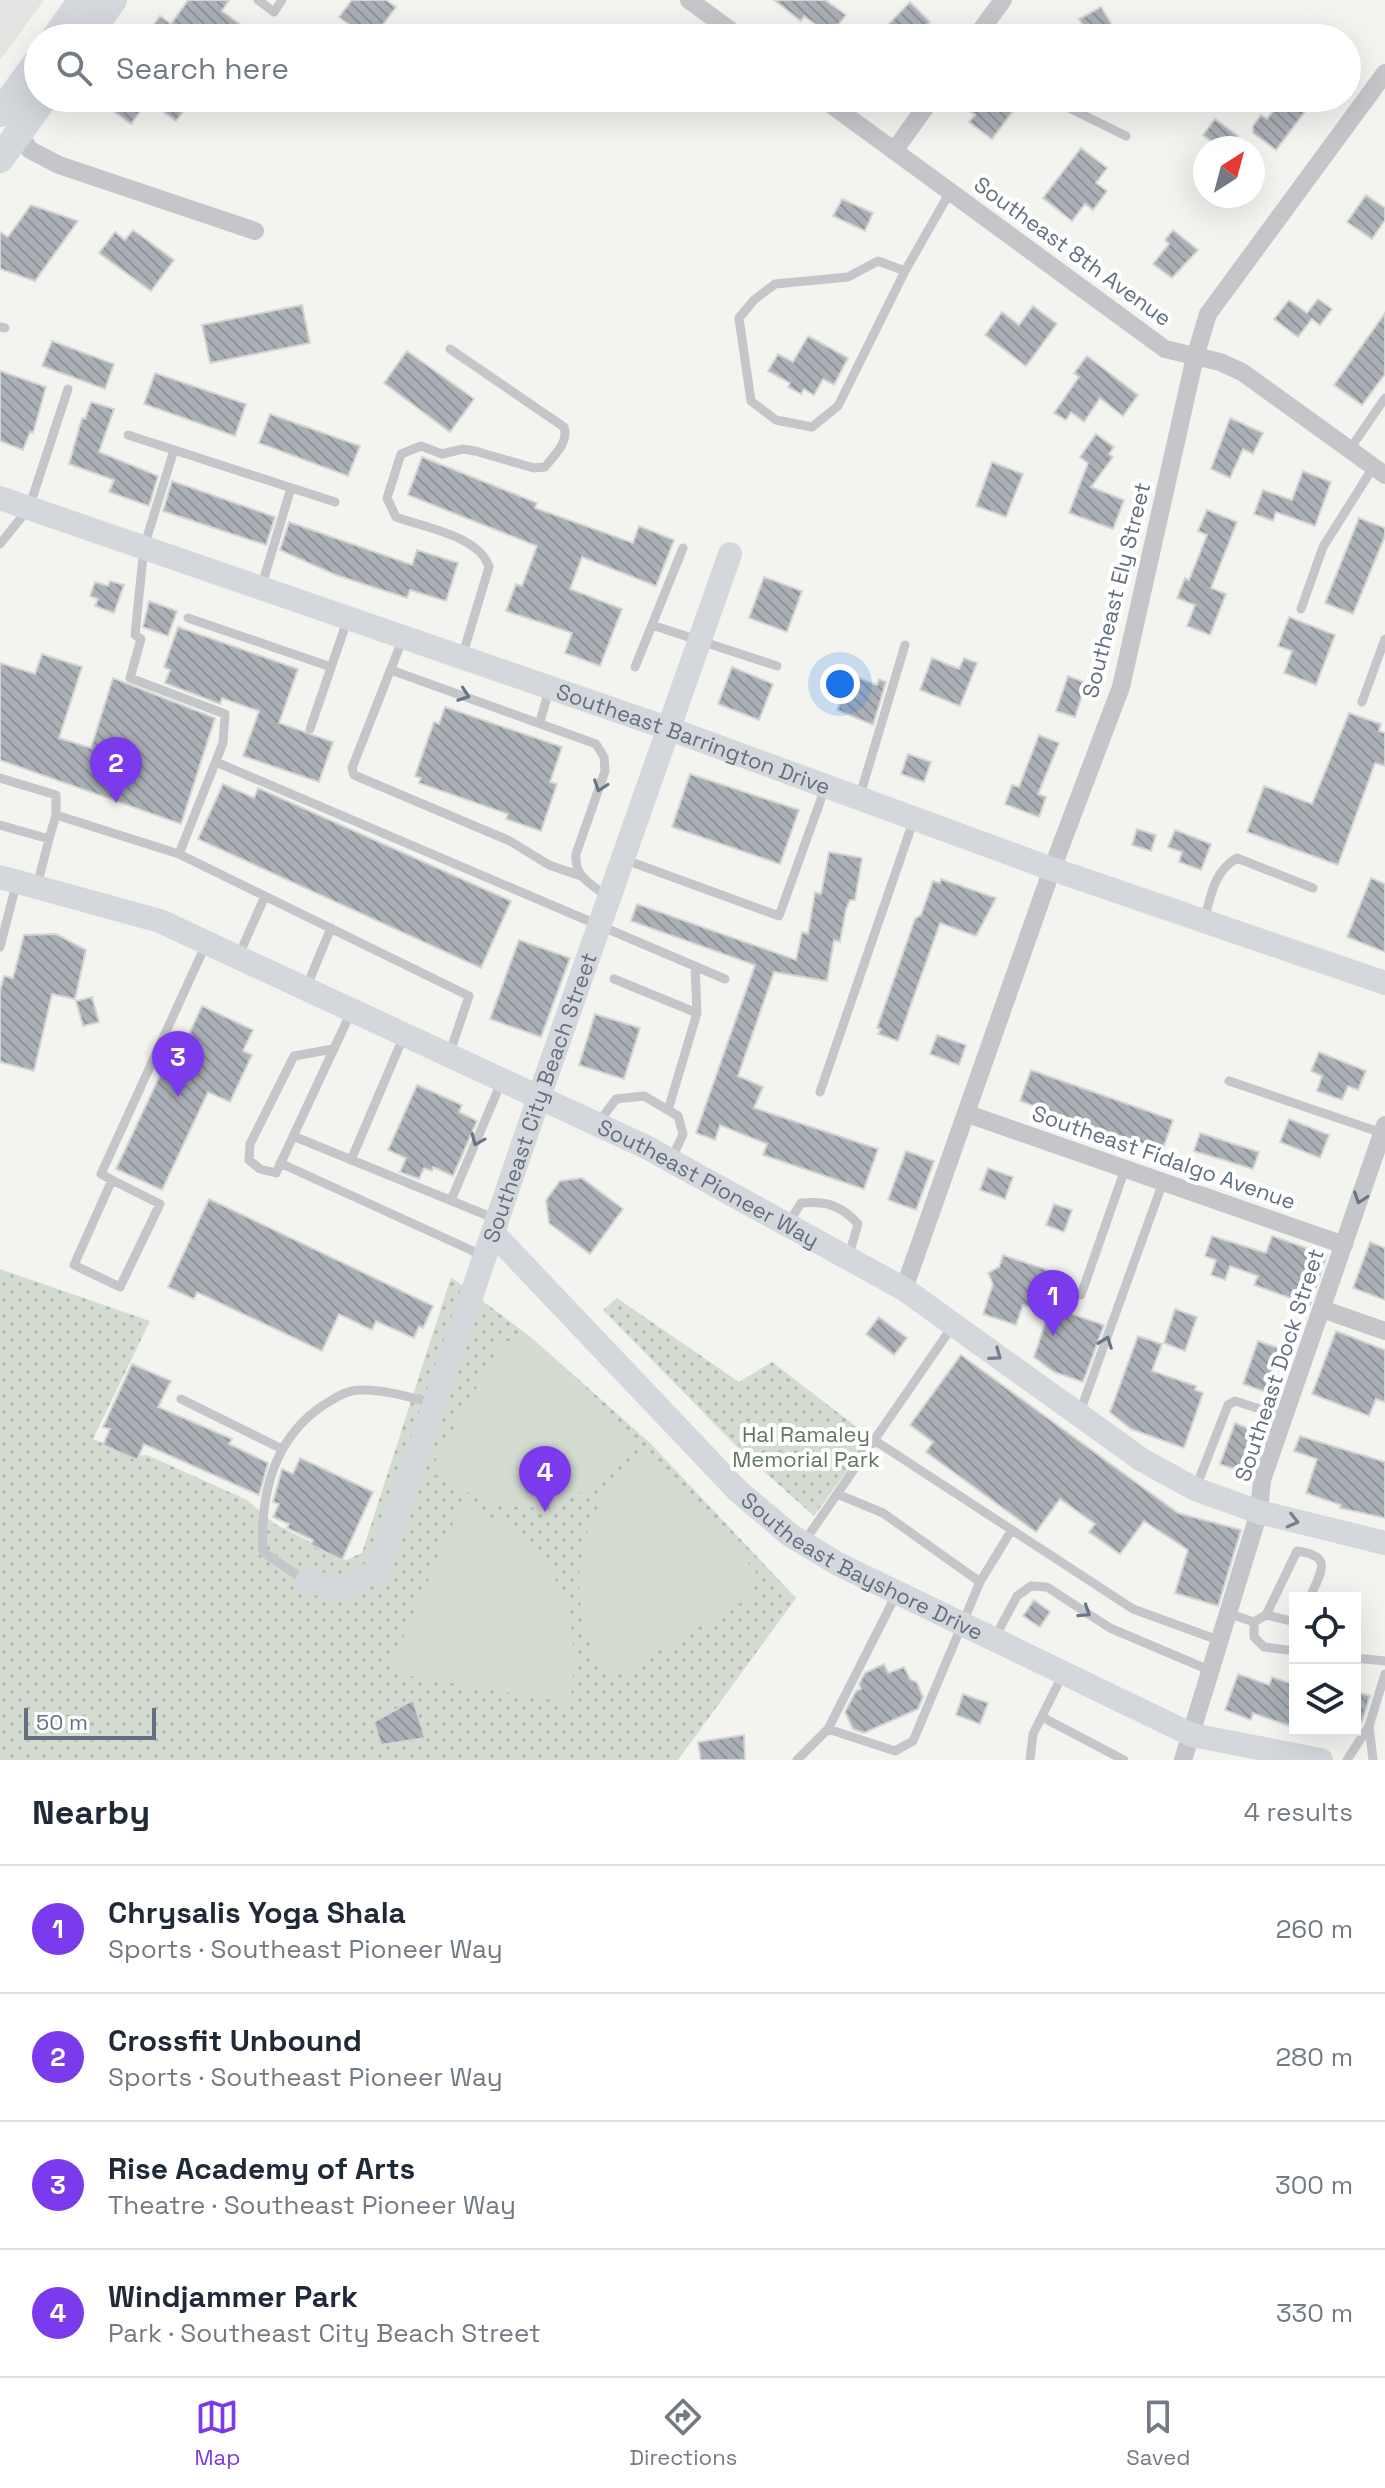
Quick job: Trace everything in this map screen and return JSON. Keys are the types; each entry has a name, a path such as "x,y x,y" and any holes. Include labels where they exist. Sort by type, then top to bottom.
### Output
{"main road":[{"path":"65,24 82,0"},
{"path":"96,24 113,0"},
{"path":"0,113 24,97"},
{"path":"0,159 17,136 25,112"}],"street":[{"path":"689,0 722,24"},
{"path":"985,24 1003,0"},
{"name":"Southeast Ely Street","path":"1361,106 1385,73"},
{"name":"Southeast 8th Avenue","path":"841,112 1165,349 1242,372 1379,470"},
{"path":"894,151 922,112"},
{"name":"Southeast Ely Street","path":"904,1289 1052,869 1121,687 1195,357 1208,314 1356,112"},
{"path":"17,136 30,150 59,165 255,231"},
{"name":"Southeast Barrington Drive","path":"0,498 670,729 1052,869 1385,983"},
{"name":"Southeast City Beach Street","path":"307,1581 342,1589 378,1570 539,1097 730,554"},
{"name":"Southeast Pioneer Way","path":"18,882 130,910 207,942 670,1160 904,1289 1142,1460 1195,1489 1259,1512 1385,1543"},
{"name":"Southeast Fidalgo Avenue","path":"968,1114 1344,1245"},
{"name":"Southeast Dock Street","path":"1183,1760 1259,1512 1262,1480 1384,1129"},
{"name":"Southeast Bayshore Drive","path":"491,1236 738,1491 803,1543 993,1641 1192,1735 1321,1760"},
{"path":"1322,1309 1385,1331"}],"lane":[{"path":"258,0 274,12 282,0"},
{"path":"1077,112 1126,136"},
{"path":"905,271 878,261 848,277 775,284 754,300 739,318 751,401 776,420 812,427 838,406 905,271 950,192"},
{"path":"450,349 564,427 566,433 565,440 545,467 534,468 463,449 442,454 421,446 401,454 387,498 389,508 396,517 469,544 486,558 489,567 462,657"},
{"path":"0,544 29,508 68,389"},
{"path":"1350,449 1385,398"},
{"path":"128,435 335,502"},
{"path":"174,450 144,547 135,635 141,639 130,678 225,714 223,743 179,854"},
{"path":"1301,609 1323,547 1341,514 1379,470"},
{"path":"261,588 291,488"},
{"path":"635,667 683,548"},
{"path":"188,618 331,667"},
{"path":"310,729 348,618"},
{"path":"652,625 777,666"},
{"path":"403,637 352,768 354,775 510,841 549,865 581,876 610,897"},
{"path":"1362,702 1385,639"},
{"path":"859,798 905,645"},
{"path":"391,670 592,741 604,757 605,771 576,854 576,867 581,876"},
{"path":"540,722 550,688"},
{"path":"216,762 725,979"},
{"path":"0,778 56,795 56,815 49,839 18,882 0,947"},
{"path":"623,859 779,916 825,786"},
{"path":"56,815 179,854 469,996 449,1055"},
{"path":"820,1092 914,818"},
{"path":"0,825 49,839"},
{"path":"1204,921 1215,880 1223,866 1237,858 1313,888"},
{"path":"238,957 265,896"},
{"path":"306,989 331,928"},
{"path":"112,1180 74,1265 120,1287 160,1204 101,1174 207,942"},
{"path":"668,1110 697,1013 695,966"},
{"path":"614,979 697,1013"},
{"path":"333,1049 294,1056 250,1144 249,1160 260,1169 276,1173 352,1010"},
{"path":"351,1160 404,1034"},
{"path":"451,1200 503,1080"},
{"path":"1229,1081 1384,1129"},
{"path":"597,1125 616,1099 644,1096 678,1116 683,1134 670,1160"},
{"path":"293,1136 451,1200 491,1236"},
{"path":"280,1163 491,1236"},
{"path":"1081,1295 1125,1169"},
{"path":"1079,1415 1163,1182"},
{"path":"787,1225 801,1203 821,1202 845,1209 858,1224 848,1258"},
{"path":"803,1543 954,1324"},
{"path":"307,1581 263,1552 261,1513 280,1448 312,1414 341,1393 363,1389 434,1403"},
{"path":"181,1399 280,1448"},
{"path":"1195,1489 1228,1405 1235,1401 1284,1417"},
{"path":"874,1440 1133,1609 1218,1640"},
{"path":"837,1494 883,1513 980,1582"},
{"path":"828,1729 895,1751 913,1741 980,1582 1011,1531"},
{"path":"1227,1613 1254,1622 1266,1615 1297,1551 1317,1555 1321,1559 1312,1592"},
{"path":"993,1641 1017,1596 1031,1586 1047,1587 1110,1628 1209,1670"},
{"path":"797,1760 828,1729 897,1593"},
{"path":"1266,1615 1289,1621"},
{"path":"1254,1622 1254,1637 1264,1647 1289,1650"},
{"path":"1361,1659 1385,1661"},
{"path":"1030,1760 1033,1734 1063,1674"},
{"path":"1347,1760 1369,1726 1385,1674"},
{"path":"1042,1717 1124,1760"},
{"path":"1369,1726 1373,1760"}],"shaded area":[{"path":"0,0 44,0 24,24 0,60"}],"green space":[{"path":"0,1269 150,1321 93,1439 134,1456 147,1455 247,1500 275,1524 346,1560 362,1553 451,1277 532,1338 650,1443 796,1598 678,1760 0,1760"},
{"name":"Hal Ramaley Memorial Park","path":"617,1298 739,1382 772,1362 871,1438 814,1516 741,1451 603,1310"},
{"path":"525,1338 636,1440 614,1467 590,1487 566,1500 541,1506 515,1507 488,1501 430,1471 502,1342"},
{"path":"649,1451 756,1572 752,1596 612,1679 594,1651 584,1621 579,1589 581,1556 590,1525 604,1496 624,1471"},
{"path":"462,1503 520,1537 541,1558 556,1581 567,1608 573,1637 570,1703 404,1675 393,1661"}],"building":[{"path":"188,0 229,0 222,11 240,24 171,24"},
{"path":"352,0 386,0 396,7 383,24 348,24 339,17"},
{"path":"774,0 825,0 846,15 839,24 815,24 804,16 801,21"},
{"path":"910,2 930,22 928,24 889,24"},
{"path":"1101,7 1112,24 1082,24 1079,19"},
{"path":"160,16 171,24 154,24"},
{"path":"114,112 140,112 131,124"},
{"path":"163,112 183,112 176,121"},
{"path":"971,112 1012,112 992,139 969,122 975,115"},
{"path":"1272,112 1304,112 1276,150 1265,142 1265,136 1253,133 1253,126 1261,115 1267,119"},
{"path":"1215,119 1238,136 1204,136"},
{"path":"1081,148 1107,168 1096,183 1107,191 1093,210 1085,204 1072,221 1043,198"},
{"path":"1366,195 1385,208 1385,220 1372,239 1347,222"},
{"path":"842,199 873,213 865,231 833,216"},
{"path":"31,205 78,221 35,281 0,269 0,232 8,237"},
{"path":"133,230 174,260 151,291 99,253 115,232 125,240"},
{"path":"1173,230 1198,250 1172,278 1153,264 1169,244 1165,240"},
{"path":"1318,299 1332,309 1320,325 1312,319 1298,337 1274,319 1289,300 1307,313"},
{"path":"302,305 310,343 210,363 202,325"},
{"path":"1033,306 1057,324 1026,366 985,335 1002,312 1019,325"},
{"path":"1385,313 1385,374 1362,405 1334,385"},
{"path":"808,336 848,358 834,385 823,379 814,395 804,389 801,394 788,387 790,383 768,371 778,354 793,362"},
{"path":"52,341 114,364 105,389 42,366"},
{"path":"407,351 474,399 450,432 384,383"},
{"path":"1087,356 1138,395 1123,416 1100,398 1084,422 1071,412 1066,420 1054,413 1079,377 1074,373"},
{"path":"0,371 46,387 33,433 30,432 23,450 0,441"},
{"path":"155,373 246,404 235,436 144,404"},
{"path":"91,402 114,409 99,452 158,476 149,506 109,492 114,480 69,464 82,418 85,419"},
{"path":"270,414 360,446 348,476 259,443"},
{"path":"1230,418 1263,433 1253,454 1243,449 1230,478 1211,469"},
{"path":"1096,434 1114,447 1109,454 1113,457 1091,487 1124,500 1113,529 1069,513 1088,463 1080,457"},
{"path":"422,457 537,503 535,508 633,543 639,526 674,540 656,586 582,557 570,589 622,609 600,666 565,653 572,633 506,611 516,584 522,586 537,546 408,495"},
{"path":"992,462 1023,474 1006,517 976,506"},
{"path":"1303,471 1331,482 1315,526 1276,512 1273,521 1254,514 1263,490 1292,500"},
{"path":"172,481 275,517 266,545 163,511"},
{"path":"1207,510 1237,522 1211,588 1226,594 1210,635 1187,626 1195,605 1177,598 1185,578 1189,580 1207,535 1198,531"},
{"path":"1359,518 1385,528 1385,536 1353,614 1325,603"},
{"path":"289,522 412,565 417,550 458,563 446,601 410,590 407,598 336,575 280,550"},
{"path":"764,577 802,591 787,632 749,618"},
{"path":"110,581 124,585 114,613 95,606 98,599 90,596 95,582 108,586"},
{"path":"149,601 177,611 168,636 143,627"},
{"path":"1289,617 1335,635 1316,685 1284,673 1292,651 1278,646"},
{"path":"178,627 298,669 279,723 333,742 319,782 243,756 259,711 222,698 220,704 165,683 170,670 164,667"},
{"path":"42,654 82,667 59,738 91,748 113,678 215,718 181,824 0,760 0,663 35,674"},
{"path":"932,658 959,669 964,658 977,663 960,706 920,690"},
{"path":"732,667 773,684 759,720 718,704"},
{"path":"852,675 877,685 879,679 886,682 873,725 837,710"},
{"path":"1068,676 1086,683 1075,717 1056,711"},
{"path":"445,707 562,747 550,782 557,784 541,831 506,819 508,814 419,783 421,778 415,776 434,722 439,724"},
{"path":"1349,713 1381,724 1379,731 1385,733 1385,766 1375,763 1338,865 1247,832 1264,786 1312,804"},
{"path":"1039,735 1059,743 1038,794 1046,797 1039,817 1005,804 1012,785 1019,787"},
{"path":"908,754 931,762 924,782 901,774"},
{"path":"690,774 799,810 780,864 672,827"},
{"path":"223,784 254,798 258,788 511,901 481,968 198,839"},
{"path":"1137,829 1156,835 1151,851 1132,845"},
{"path":"1175,830 1211,844 1201,870 1179,862 1182,852 1168,847"},
{"path":"829,852 862,858 855,900 850,900 846,909 840,942 834,940 827,981 774,972 738,1076 763,1087 754,1108 878,1149 864,1189 763,1155 767,1144 720,1125 715,1140 696,1133 755,965 631,921 637,904 796,960 802,932 808,934 815,892 821,894"},
{"path":"1371,878 1385,884 1385,952 1347,937"},
{"path":"941,879 996,898 976,936 940,923 898,1041 878,1034 881,1029 877,1028 915,919 921,915 933,881 940,883"},
{"path":"56,934 86,950 75,999 52,994 34,1071 0,1062 0,991 4,976 13,978 24,935"},
{"path":"519,940 570,958 541,1037 490,1019"},
{"path":"92,997 99,1022 83,1026 76,1001"},
{"path":"202,1006 253,1030 243,1051 252,1055 230,1102 208,1092 162,1190 116,1169 163,1069 171,1073"},
{"path":"595,1014 640,1028 624,1079 579,1065"},
{"path":"937,1035 966,1045 959,1065 930,1054"},
{"path":"1319,1052 1366,1071 1358,1090 1348,1086 1342,1100 1317,1091 1322,1076 1311,1071"},
{"path":"1031,1070 1173,1120 1162,1151 1020,1101"},
{"path":"417,1085 462,1105 459,1112 477,1121 453,1176 433,1167 432,1171 424,1168 419,1179 400,1172 406,1158 388,1150"},
{"path":"1289,1119 1329,1135 1320,1158 1280,1142"},
{"path":"1200,1133 1259,1152 1253,1169 1194,1151"},
{"path":"906,1151 934,1161 916,1210 888,1200"},
{"path":"988,1168 1013,1177 1005,1199 980,1190"},
{"path":"582,1178 623,1209 590,1254 549,1223 546,1200 560,1181"},
{"path":"209,1199 433,1306 423,1328 419,1326 414,1338 376,1321 372,1330 339,1314 322,1351 197,1292 194,1299 168,1287"},
{"path":"1054,1204 1072,1210 1064,1232 1046,1225"},
{"path":"1212,1236 1266,1253 1272,1236 1327,1255 1310,1305 1254,1285 1258,1276 1230,1266 1225,1280 1211,1275 1216,1260 1205,1256"},
{"path":"1370,1242 1385,1248 1385,1300 1353,1288"},
{"path":"1003,1255 1062,1275 1051,1307 1104,1325 1083,1382 1054,1372 1034,1357 1048,1314 1023,1305 1016,1325 983,1314 993,1284 988,1273 999,1267"},
{"path":"1175,1309 1197,1317 1185,1351 1164,1343"},
{"path":"879,1317 907,1338 894,1355 866,1334"},
{"path":"1336,1331 1385,1350 1385,1402 1376,1399 1369,1416 1312,1394"},
{"path":"1138,1336 1162,1344 1152,1371 1196,1386 1195,1390 1203,1393 1184,1448 1131,1429 1110,1412"},
{"path":"1258,1341 1281,1349 1266,1392 1243,1384"},
{"path":"961,1355 1178,1513 1241,1530 1218,1606 1175,1593 1188,1550 1144,1521 1120,1554 1089,1532 1095,1524 1060,1499 1036,1532 926,1452 933,1442 910,1425"},
{"path":"132,1364 171,1381 158,1407 232,1439 229,1444 268,1463 259,1495 144,1444 137,1460 103,1445 110,1429 103,1427"},
{"path":"1235,1423 1265,1435 1251,1475 1220,1464"},
{"path":"1300,1436 1385,1462 1385,1518 1340,1508 1341,1505 1306,1493 1317,1459 1294,1451"},
{"path":"300,1458 373,1492 342,1560 311,1545 313,1540 287,1528 289,1524 273,1517 279,1504 273,1502 282,1469 293,1474"},
{"path":"1034,1600 1050,1612 1040,1627 1023,1616"},
{"path":"884,1664 888,1673 904,1667 910,1679 917,1683 923,1697 918,1709 864,1733 853,1729 845,1712 856,1691 861,1689 859,1684 865,1673"},
{"path":"1238,1674 1269,1685 1272,1677 1289,1683 1289,1726 1253,1713 1251,1720 1225,1710"},
{"path":"1361,1693 1370,1696 1361,1722"},
{"path":"963,1694 988,1703 980,1724 956,1715"},
{"path":"413,1700 425,1738 381,1745 374,1722"},
{"path":"744,1735 745,1760 701,1760 698,1742"}],"place":[{"name":"Crossfit Unbound","path":"116,803"},
{"name":"Rise Academy of Arts","path":"178,1097"},
{"name":"Chrysalis Yoga Shala","path":"1053,1336"},
{"name":"Windjammer Park","path":"545,1512"}]}
